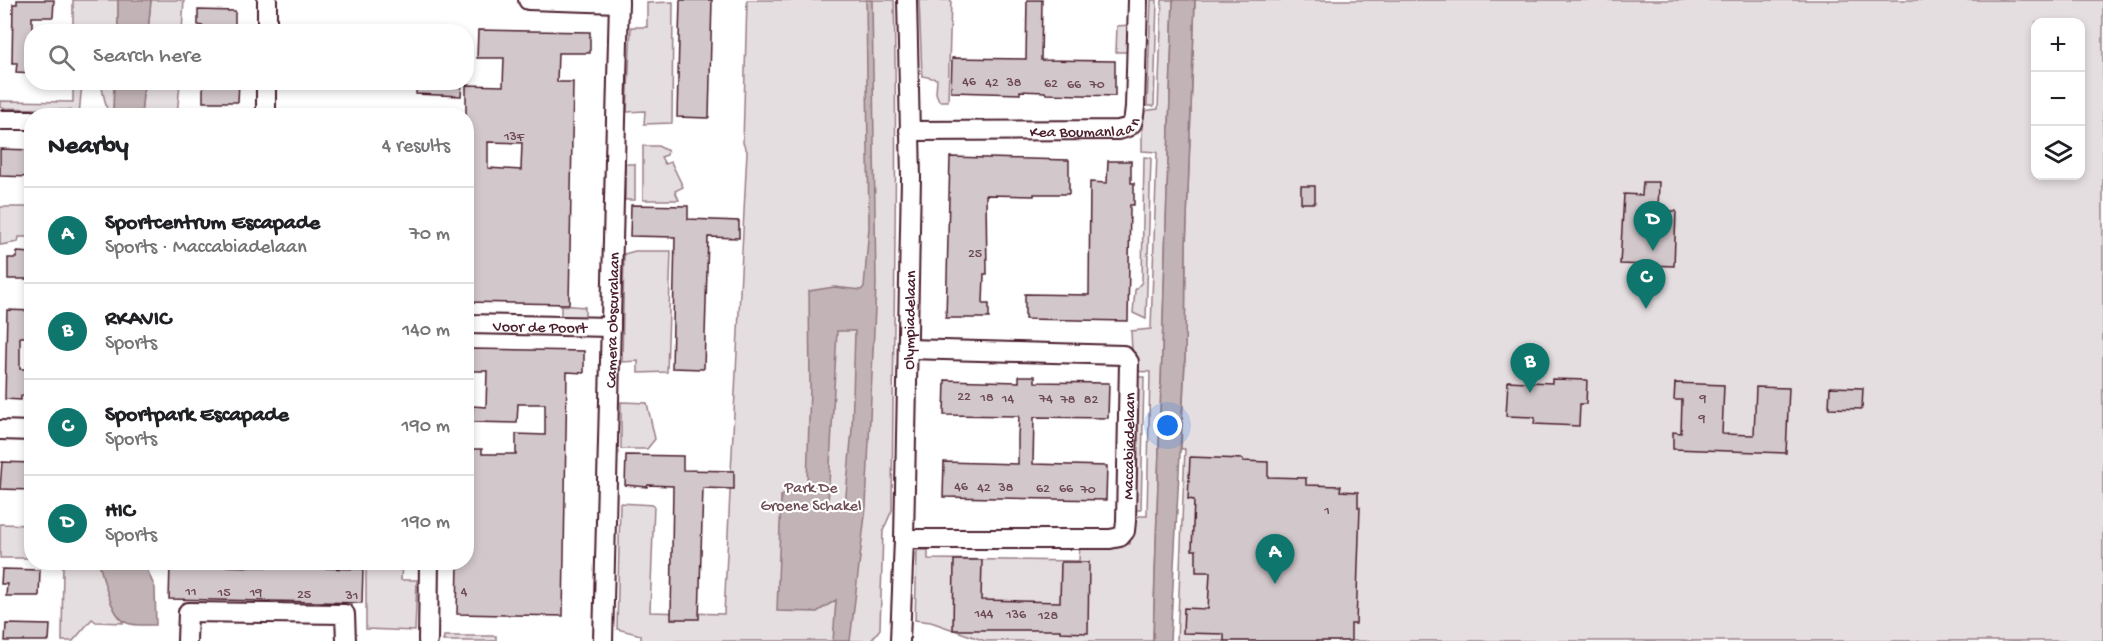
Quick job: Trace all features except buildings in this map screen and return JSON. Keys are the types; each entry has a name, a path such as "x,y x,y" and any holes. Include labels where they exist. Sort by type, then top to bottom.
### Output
{"street":[{"path":"267,0 267,24"},
{"path":"528,0 619,1"},
{"name":"Olympiadelaan","path":"900,641 911,178 907,0"},
{"name":"Kea Boumanlaan","path":"909,131 1118,130 1128,128 1133,123 1135,107 1138,0"},
{"name":"Camera Obscuralaan","path":"603,641 619,1"},
{"path":"266,90 266,108"},
{"path":"0,120 24,120"},
{"name":"Voor de Poort","path":"474,324 611,327"},
{"name":"Maccabiadelaan","path":"904,539 1110,540 1120,537 1125,531 1126,521 1129,362 1123,355 908,349"},
{"path":"0,430 24,431"},
{"path":"428,641 429,570"},
{"path":"187,641 188,612 345,614 346,641"}],"green space":[{"path":"73,0 118,0 118,24 73,24"},
{"path":"151,0 184,0 182,24 149,24"},
{"name":"Park De Groene Schakel","path":"747,0 894,0 892,510 883,531 880,629 871,641 641,641 641,635 617,629 620,503 654,505 650,612 724,614 747,151 743,143"},
{"path":"919,0 951,0 948,101 939,101 936,93 937,79 922,76"},
{"path":"1151,0 1157,0 1154,106 1147,106"},
{"path":"1162,0 1173,0 1153,641 985,641 931,622 915,620 917,550 928,550 928,559 1079,561 1080,542 1130,544 1132,516 1147,516 1150,372 1133,371 1131,331 1151,329 1157,152 1142,151 1142,111 1158,109"},
{"path":"1195,0 2103,0 2103,641 1177,641 1185,449 1181,449 1186,247"},
{"path":"673,2 672,123 644,124 645,111 627,112 631,27 647,27 647,3"},
{"path":"1130,25 1129,52 1116,52 1117,26"},
{"path":"73,90 81,90 80,108 0,107 0,101 73,102"},
{"path":"102,90 114,90 113,108 107,108"},
{"path":"143,90 179,90 178,108 142,108"},
{"path":"643,146 658,146 668,151 667,155 661,157 665,164 671,162 683,187 675,191 679,200 643,200"},
{"path":"1144,157 1151,158 1146,319 1133,313 1135,290 1142,282"},
{"path":"625,164 635,164 635,200 625,200"},
{"path":"0,207 24,207 24,237 19,237 18,242 0,245"},
{"path":"635,251 671,251 667,372 638,373 638,361 622,362 624,254"},
{"path":"561,305 585,307 585,320 561,319"},
{"path":"1133,377 1144,377 1141,510 1131,510"},
{"path":"621,402 647,403 655,439 647,449 621,449"},
{"path":"0,524 24,525 24,558 0,558"},
{"path":"63,570 103,570 123,623 96,622 92,619 73,641 62,641"},
{"path":"366,570 402,570 401,580 417,580 415,631 366,629"},
{"path":"444,636 496,636 496,641 443,641"}],"shaded area":[{"path":"118,0 151,0 149,24 118,24"},
{"path":"866,0 872,0 876,285 866,507 850,641 833,641 836,600 817,612 777,611 781,496 807,484 810,387 809,291 834,287 861,290 864,287 869,227","holes":["837,331 855,331 852,429 845,506 828,504"]},
{"path":"1173,0 1195,0 1186,247 1185,360 1170,641 1153,641"},
{"path":"114,90 143,90 142,108 113,108"},
{"path":"101,570 147,570 155,588 156,625 127,623 116,613"}],"place":[{"name":"HIC","path":"1653,251"},
{"name":"Sportpark Escapade","path":"1646,309"},
{"name":"RKAVIC","path":"1530,393"},
{"name":"Sportcentrum Escapade","path":"1275,584"}]}
